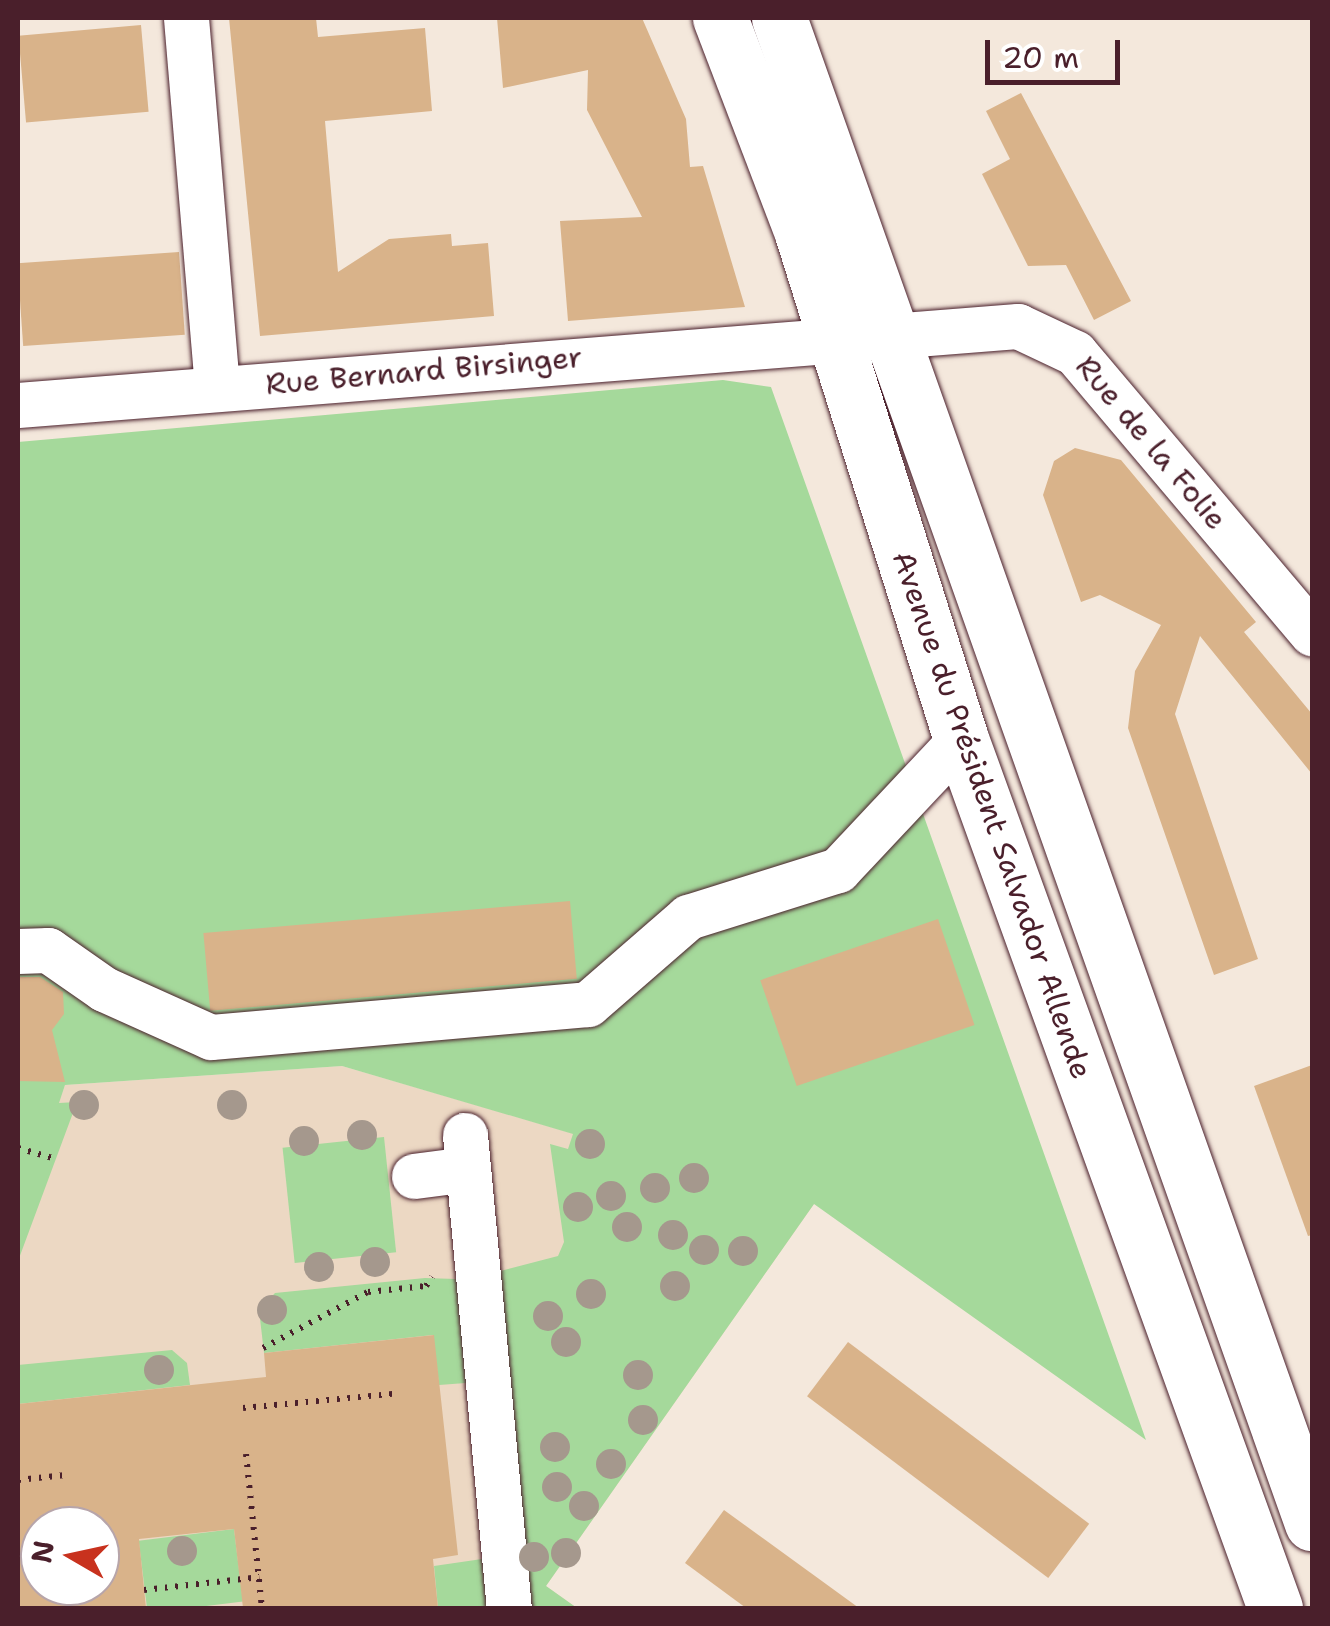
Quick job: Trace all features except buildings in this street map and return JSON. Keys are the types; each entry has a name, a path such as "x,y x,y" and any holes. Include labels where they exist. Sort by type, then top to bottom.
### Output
{"main road":[{"name":"Avenue du Président Salvador Allende","path":"720,18 802,233 960,739 1275,1608"},
{"path":"779,18 1312,1523"}],"street":[{"path":"186,18 217,388"},
{"name":"Rue de la Folie","path":"832,337 1006,324 1066,344 1312,633"},
{"name":"Rue Bernard Birsinger","path":"18,404 832,337"},
{"path":"18,951 48,950 104,989 210,1038 588,1004 688,918 838,870 960,739"},
{"path":"414,1176 467,1152 509,1608"}],"path":[{"path":"18,1148 56,1159"},
{"path":"263,1348 368,1292 426,1286"},
{"path":"243,1408 392,1394"},
{"path":"246,1454 262,1608"},
{"path":"18,1480 66,1475"},
{"path":"144,1590 259,1577"}],"shaded area":[{"path":"342,1066 814,1204 546,1586 577,1608 18,1608 18,1214 65,1085"}],"green space":[{"path":"723,380 771,387 1146,1440 814,1204 546,1586 577,1608 530,1608 493,1273 558,1256 564,1242 550,1144 568,1149 573,1134 342,1066 65,1085 59,1103 77,1102 18,1261 18,442"},
{"path":"384,1137 396,1252 295,1263 283,1148"},
{"path":"425,1278 456,1279 479,1382 439,1385 433,1335 264,1353 259,1310 275,1293"},
{"path":"172,1350 187,1363 190,1385 18,1404 18,1365"},
{"path":"234,1529 243,1601 147,1608 139,1541"},
{"path":"482,1559 487,1608 438,1608 434,1566"}]}
